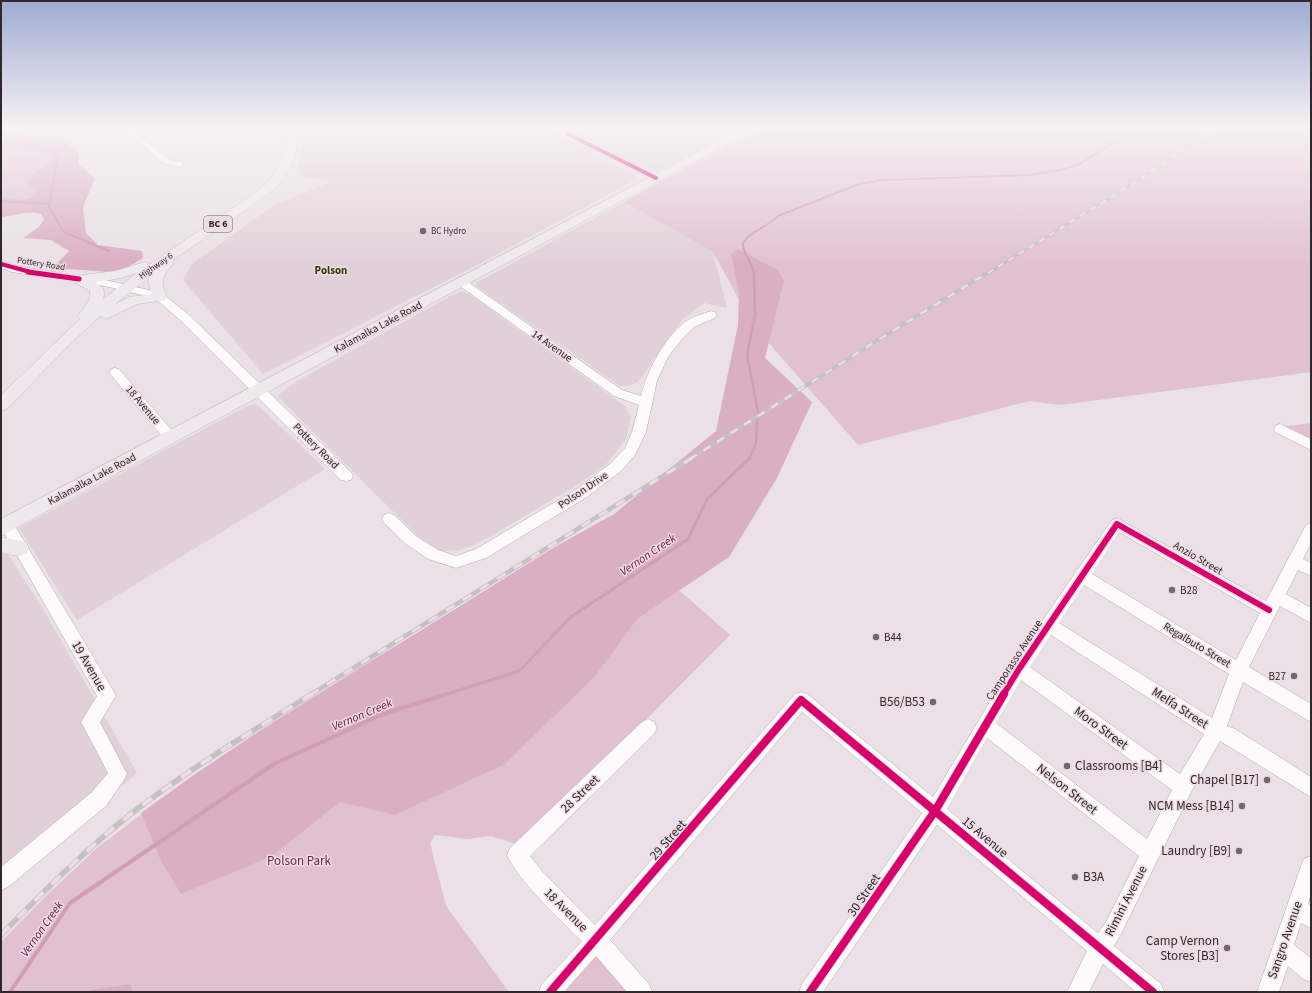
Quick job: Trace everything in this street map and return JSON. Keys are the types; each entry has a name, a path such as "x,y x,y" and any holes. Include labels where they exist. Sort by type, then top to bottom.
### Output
{"main road":[{"name":"Highway 6","path":"1,405 75,331 126,287 240,208 276,180 282,172"},
{"name":"Kalamalka Lake Road","path":"4,527 667,172"},
{"path":"79,279 127,273 174,254"},
{"path":"75,331 126,303 160,297 154,284 156,274 174,254"},
{"path":"75,331 97,299 98,293 97,289 92,285 79,279"}],"street":[{"path":"645,172 656,178"},
{"name":"Pottery Road","path":"1,264 12,269 33,273 126,287 160,297 184,317 346,476"},
{"name":"14 Avenue","path":"461,282 618,393 646,402"},
{"name":"Polson Drive","path":"389,519 411,540 433,555 456,562 481,554 582,493 616,468 630,451 639,432 651,381 663,356 678,336 690,324 711,316"},
{"name":"18 Avenue","path":"115,372 170,437"},
{"path":"1280,429 1311,445"},
{"name":"Camporasso Avenue","path":"935,810 984,725 1019,669 1117,524"},
{"name":"Anzio Street","path":"1117,524 1272,603 1311,616"},
{"name":"19 Avenue","path":"1,880 99,799 118,774 90,722 107,696 10,547 4,527"},
{"path":"1183,787 1216,731 1239,670 1311,529"},
{"path":"1294,561 1311,570"},
{"name":"Regalbuto Street","path":"1082,576 1311,714"},
{"name":"Melfa Street","path":"1049,624 1216,731 1229,735 1311,788"},
{"name":"Moro Street","path":"1019,669 1183,787"},
{"name":"15 Avenue","path":"801,700 1153,992"},
{"name":"29 Street","path":"550,992 801,700"},
{"name":"Nelson Street","path":"984,725 1150,853"},
{"name":"28 Street","path":"522,862 517,855 648,728"},
{"name":"Rimini Avenue","path":"1078,992 1100,948 1113,929 1183,787"},
{"name":"30 Street","path":"810,992 935,810"},
{"name":"18 Avenue","path":"522,862 535,878 596,940 641,992"},
{"name":"Sangro Avenue","path":"1268,992 1284,950 1304,912 1310,869"},
{"path":"1284,950 1311,971"}],"shaded area":[{"path":"37,172 88,172 95,178 83,207 86,233 98,245 142,251 143,258 128,267 111,272 53,268 69,251 51,240 23,238 39,227 44,219 41,214 25,213 1,217 1,196 18,200 27,199 36,195 36,190 28,184 28,179"},
{"path":"300,172 633,172 637,176 637,179 477,265 263,374 183,280 193,263 276,204 331,182 301,176"},
{"path":"624,202 713,252 727,308 704,303 682,320 638,382 629,386 620,386 477,287 476,283"},
{"path":"738,249 777,270 784,280 765,358 812,402 777,478 729,557 637,619 596,675 505,764 395,815 340,802 272,856 181,894 161,861 141,813 258,732 550,550 614,514 716,431 738,325 739,293 731,254"},
{"path":"461,291 468,293 625,406 631,417 626,439 605,466 574,487 479,543 460,550 441,551 424,542 277,396 294,383"},
{"path":"255,404 260,407 325,469 77,620 19,528 247,406"},
{"path":"1,553 8,554 44,611 137,773 42,854 1,893"},
{"path":"130,984 133,992 90,992 91,990"}],"green space":[{"path":"1,172 41,172 36,195 27,199 18,200 1,196"},
{"path":"678,172 1311,172 1311,372 1060,405 1030,401 858,445 753,325 713,252 624,202"},
{"path":"1311,423 1311,445 1281,427"},
{"name":"Polson Park","path":"601,521 730,635 520,847 513,843 491,836 467,839 435,835 430,843 446,906 509,992 1,992 1,942 44,898 98,847 194,775 258,732 368,662 436,622 550,550"},
{"path":"595,957 603,961 629,992 562,992"}],"waterway":[{"path":"55,172 49,207 64,232 109,251"},
{"name":"Vernon Creek","path":"754,273 743,246 744,242 751,234 778,216 859,184 883,180 1030,175 1046,172"},
{"path":"1,201 49,204"},
{"name":"Vernon Creek","path":"749,459 756,444 758,412 747,355 755,315 754,272"},
{"name":"Vernon Creek","path":"444,695 519,671 572,616 688,539 707,499 749,459"},
{"name":"Vernon Creek","path":"10,992 70,903 274,764 383,714 447,694"}],"railway":[{"path":"988,273 1150,172"},
{"path":"690,459 989,272"},
{"path":"310,695 692,458"},
{"path":"1,935 81,857 132,813 198,766 312,694"}],"cycle path":[{"path":"645,172 656,178"},
{"path":"1,264 29,273 79,279"},
{"path":"810,992 935,811 1019,669 1117,524 1269,610"},
{"path":"550,992 801,700 1153,992"}],"place":[{"name":"BC Hydro","path":"423,231"},
{"name":"B28","path":"1172,590"},
{"name":"B44","path":"876,637"},
{"name":"B27","path":"1294,676"},
{"name":"B56/B53","path":"933,702"},
{"name":"Classrooms [B4]","path":"1067,766"},
{"name":"Chapel [B17]","path":"1267,780"},
{"name":"NCM Mess [B14]","path":"1242,806"},
{"name":"Laundry [B9]","path":"1239,851"},
{"name":"B3A","path":"1075,877"},
{"name":"Camp Vernon Stores [B3]","path":"1227,948"}],"district":[{"name":"Polson","path":"331,270"}]}
